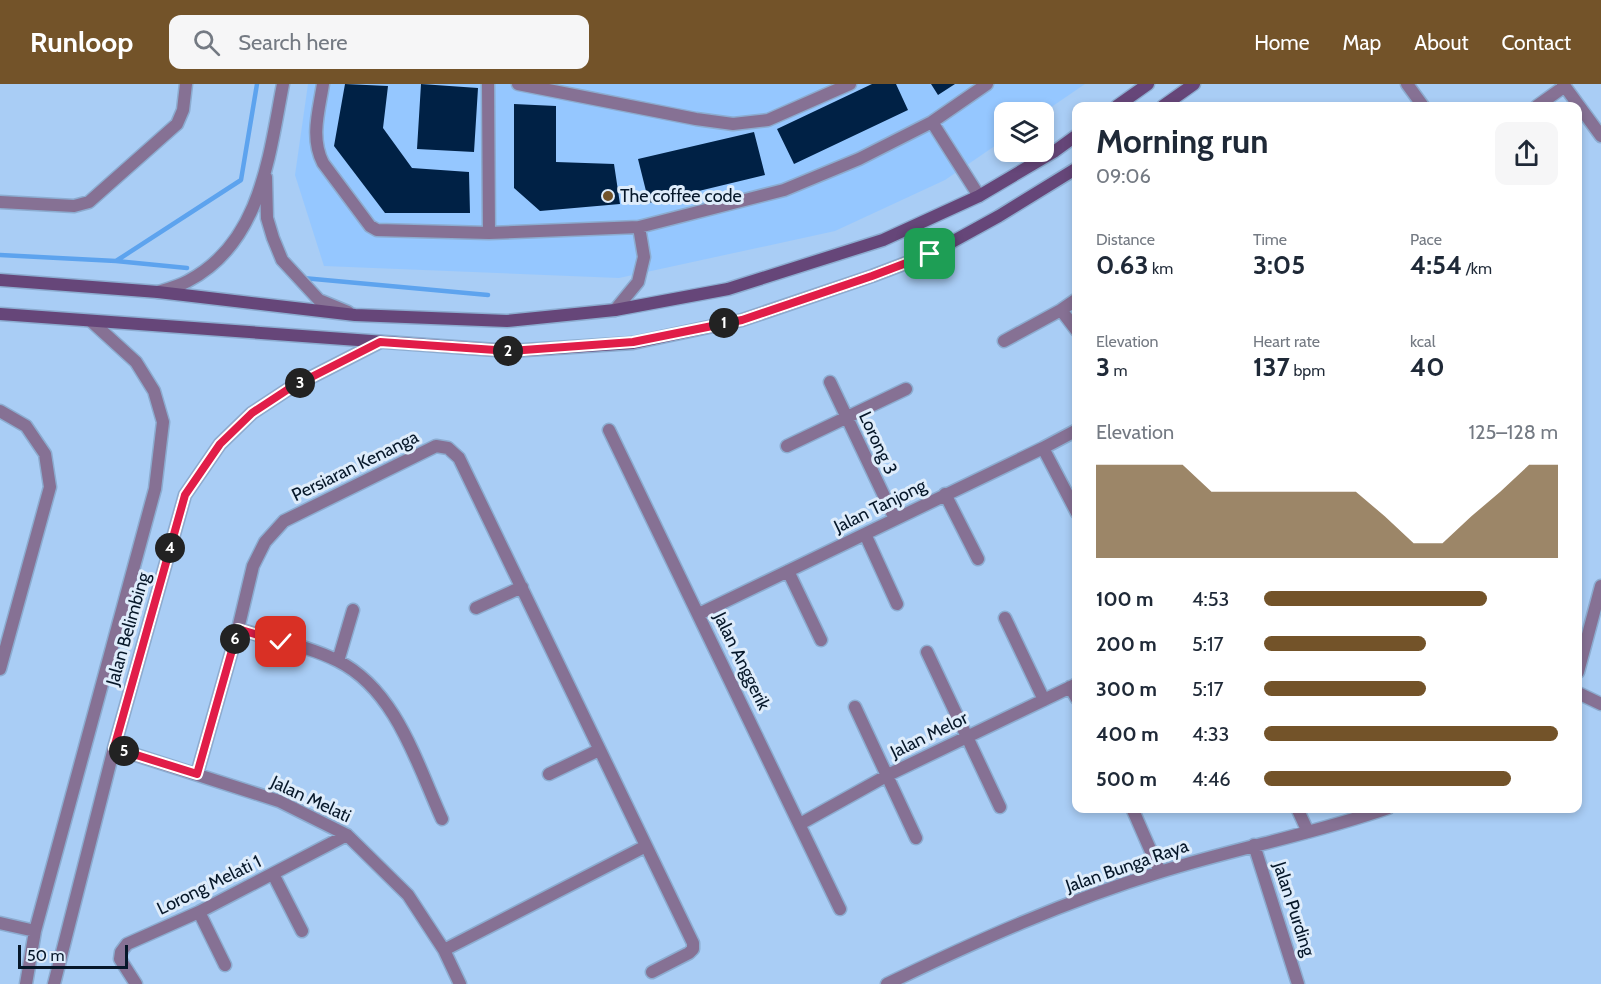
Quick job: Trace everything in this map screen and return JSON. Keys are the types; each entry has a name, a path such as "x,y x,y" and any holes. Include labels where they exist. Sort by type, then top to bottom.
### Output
{"main road":[{"path":"1123,102 1148,84"},
{"path":"1169,102 1194,84"},
{"path":"0,280 158,292 355,315 507,321 615,310 728,289 884,240 979,196 1055,152 1072,139"},
{"path":"0,314 510,351 633,342 742,320 930,254 999,216 1072,171"}],"street":[{"path":"0,202 74,207 89,202 177,124 183,110 186,84"},
{"path":"158,292 189,280 217,260 239,236 266,170 283,84"},
{"path":"323,84 315,140 317,151 323,163 370,226 377,230 489,233 639,227 783,190 859,159 932,122 987,84"},
{"path":"488,84 489,233"},
{"path":"518,84 696,119 733,124 768,120 850,84"},
{"path":"1407,84 1420,102"},
{"path":"1542,102 1564,85 1576,102"},
{"path":"1582,110 1601,136"},
{"path":"932,122 979,196"},
{"path":"266,170 267,218 282,260 319,300 355,315"},
{"path":"615,310 638,282 644,257 639,227"},
{"path":"1004,341 1072,302"},
{"path":"1061,310 1072,324"},
{"name":"Jalan Belimbing","path":"26,984 35,931 155,489 162,446 163,422 154,392 136,362 91,321"},
{"name":"Jalan Belimbing","path":"54,984 114,748 185,495 220,444 252,413 290,388 380,342"},
{"name":"Lorong 3","path":"830,382 895,519"},
{"path":"787,446 906,390"},
{"path":"0,411 26,426 45,454 50,487 0,669"},
{"name":"Jalan Anggerik","path":"609,430 840,909"},
{"name":"Jalan Tanjong","path":"699,614 1072,433"},
{"name":"Persiaran Kenanga","path":"197,774 238,629 253,566 265,542 284,521 436,446 448,448 459,458 693,943 693,949 689,953 652,972"},
{"path":"1043,448 1072,503"},
{"path":"945,494 978,559"},
{"path":"866,534 897,604"},
{"path":"788,571 821,640"},
{"path":"1582,657 1601,586"},
{"path":"476,608 522,587"},
{"path":"338,661 352,610"},
{"path":"1005,618 1044,700"},
{"path":"238,629 338,661 355,671 386,705 401,729 442,819"},
{"path":"927,652 1000,807"},
{"name":"Jalan Melor","path":"800,824 888,775 1072,687"},
{"path":"1582,695 1601,704"},
{"path":"855,707 916,838"},
{"name":"Jalan Melati","path":"114,748 279,801 347,835 408,895 444,950 460,984"},
{"path":"549,774 599,750"},
{"path":"1134,813 1160,872"},
{"path":"1299,813 1308,832"},
{"name":"Jalan Bunga Raya","path":"887,984 1050,911 1160,872 1371,813"},
{"name":"Lorong Melati 1","path":"135,984 120,959 121,952 127,944 199,912 347,835"},
{"name":"Jalan Purding","path":"1254,845 1298,984"},
{"path":"444,950 646,846"},
{"path":"273,874 302,931"},
{"path":"199,912 225,965"},
{"path":"0,923 35,931"}],"shaded area":[{"path":"308,84 1085,84 1054,105 1054,102 994,102 994,147 945,180 835,231 619,278 324,266 295,175"}],"building":[{"path":"345,84 388,86 383,128 412,168 469,172 470,213 385,213 334,146"},
{"path":"421,84 478,88 474,152 417,149"},
{"path":"872,84 896,84 908,110 794,164 777,129"},
{"path":"931,84 955,84 938,95"},
{"path":"514,104 556,106 556,162 614,164 620,204 540,211 514,188"},
{"path":"754,132 765,175 649,203 638,159"}],"waterway":[{"path":"116,261 241,180 257,84"},
{"path":"0,255 116,261 187,268"},
{"path":"303,278 488,295"}],"place":[{"name":"The coffee code","path":"608,196"}],"route":[{"path":"281,642 238,629 197,774 114,748 185,495 220,444 252,413 290,388 380,342 510,351 633,342 742,320 930,254"}]}
